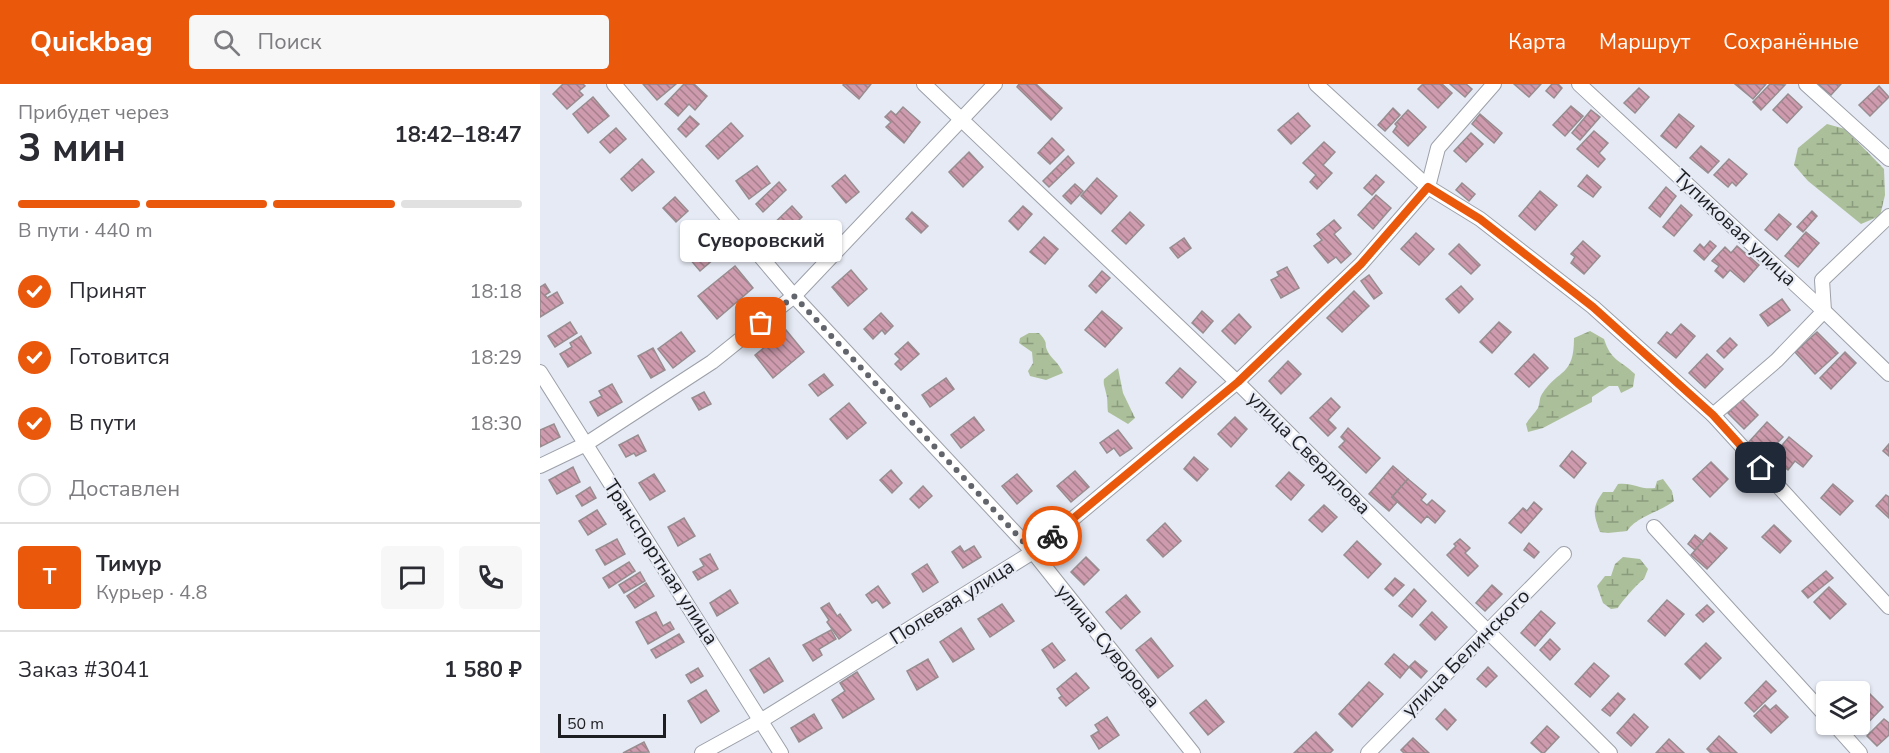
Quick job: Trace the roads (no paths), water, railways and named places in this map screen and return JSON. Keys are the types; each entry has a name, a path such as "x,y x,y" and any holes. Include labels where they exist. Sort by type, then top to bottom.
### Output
{"street":[{"name":"улица Суворова","path":"614,84 794,296 1033,552 1193,753"},
{"name":"улица Свердлова","path":"924,84 1238,382 1610,753"},
{"path":"540,466 586,444 712,362 794,296 995,84"},
{"path":"1316,84 1428,187 1480,219 1593,307 1713,415 1889,607"},
{"name":"Полевая улица","path":"702,753 762,720 1033,552 1238,382 1361,264 1428,187 1438,148 1494,84"},
{"name":"Тупиковая улица","path":"1579,84 1889,374"},
{"path":"1806,84 1889,159"},
{"path":"1713,415 1777,360 1824,311 1822,280 1889,216"},
{"name":"Транспортная улица","path":"540,372 781,753"},
{"path":"1654,527 1816,705"},
{"name":"улица Белинского","path":"1368,753 1564,554"},
{"path":"1844,735 1860,753"}],"place":[{"name":"Суворовский","path":"761,323"}]}
